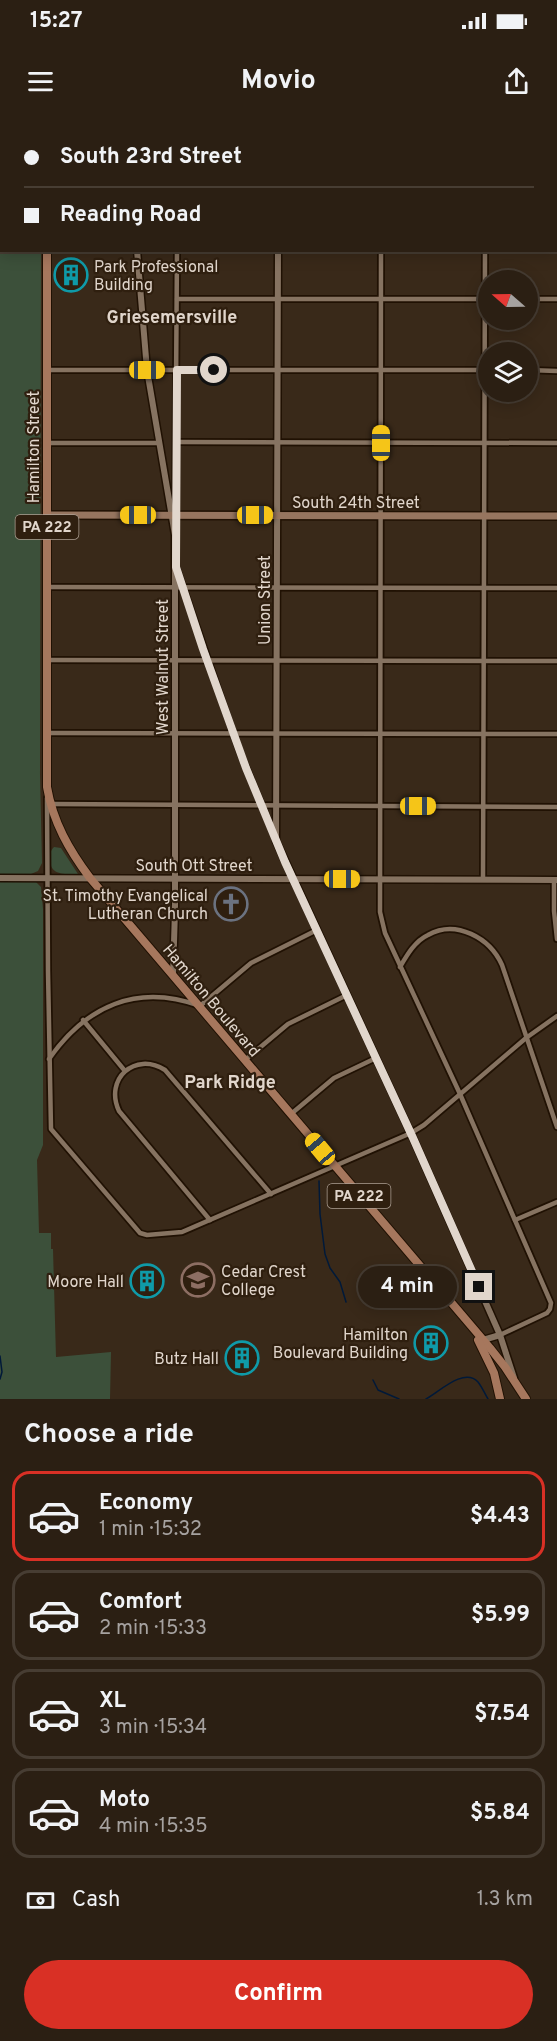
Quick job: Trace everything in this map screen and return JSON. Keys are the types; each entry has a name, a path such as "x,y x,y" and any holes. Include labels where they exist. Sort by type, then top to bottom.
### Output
{"main road":[{"name":"Hamilton Street","path":"47,252 46,733 47,787 50,804"},
{"name":"South 24th Street","path":"47,515 557,516"},
{"name":"Hamilton Boulevard","path":"50,804 66,842 90,878 483,1340 525,1399"},
{"name":"PA 222","path":"473,1331 494,1373 500,1399"}],"street":[{"name":"West Walnut Street","path":"138,252 147,370 174,515 179,588 176,660 173,975"},
{"path":"174,515 177,252"},
{"name":"Union Street","path":"276,841 278,252"},
{"path":"381,252 380,879 382,922 551,1303 547,1313 500,1335 483,1340"},
{"path":"485,252 486,270"},
{"path":"177,299 478,299"},
{"path":"538,299 557,299"},
{"path":"47,369 478,370"},
{"path":"538,370 557,370"},
{"path":"483,879 486,402"},
{"path":"47,442 159,442"},
{"path":"176,442 557,443"},
{"path":"47,587 557,588"},
{"path":"179,588 276,841 411,1133 500,1335 516,1384"},
{"path":"47,660 557,661"},
{"path":"46,733 557,734"},
{"name":"Hamilton Street","path":"47,787 46,878 51,1129 140,1233 147,1235 178,1234 210,1220"},
{"path":"50,804 557,807"},
{"name":"South Ott Street","path":"0,878 556,880"},
{"path":"556,880 554,911 557,939"},
{"path":"49,1059 64,1038 93,1013 112,1004 137,998 171,998 200,1006 251,963 317,930"},
{"path":"400,967 414,946 427,935 435,932 460,930 482,940 495,952 502,965 557,1127"},
{"path":"245,1060 288,1023 347,995"},
{"path":"272,1194 165,1070 147,1063 136,1065 125,1071 118,1081 115,1093 119,1111 210,1220 272,1194 411,1133 526,1038 557,1016"},
{"path":"83,1020 125,1071"},
{"path":"291,1114 334,1078 376,1058"},
{"path":"515,1220 557,1202"}],"green space":[{"path":"0,252 41,252 40,774 42,863 38,871 31,874 0,874"},
{"path":"54,847 61,848 78,874 60,873 53,869 50,856"},
{"path":"0,882 36,882 41,887 43,909 43,1145 37,1160 39,1233 51,1233 56,1357 111,1352 110,1399 0,1399"}],"waterway":[{"path":"319,1181 325,1254 330,1268 340,1282 346,1302"},
{"path":"0,1356 2,1372 0,1379"},
{"path":"426,1399 452,1382 466,1377 478,1382 488,1399"},
{"path":"373,1380 378,1390 399,1399"}],"place":[{"name":"Park Professional Building","path":"71,275"},
{"name":"St. Timothy Evangelical Lutheran Church","path":"231,904"},
{"name":"Cedar Crest College","path":"198,1280"},
{"name":"Moore Hall","path":"147,1281"},
{"name":"Hamilton Boulevard Building","path":"431,1343"},
{"name":"Butz Hall","path":"242,1358"}],"district":[{"name":"Griesemersville","path":"172,317"},
{"name":"Park Ridge","path":"230,1082"}],"route":[{"path":"214,370 177,370 176,567 250,780 479,1287"}]}
